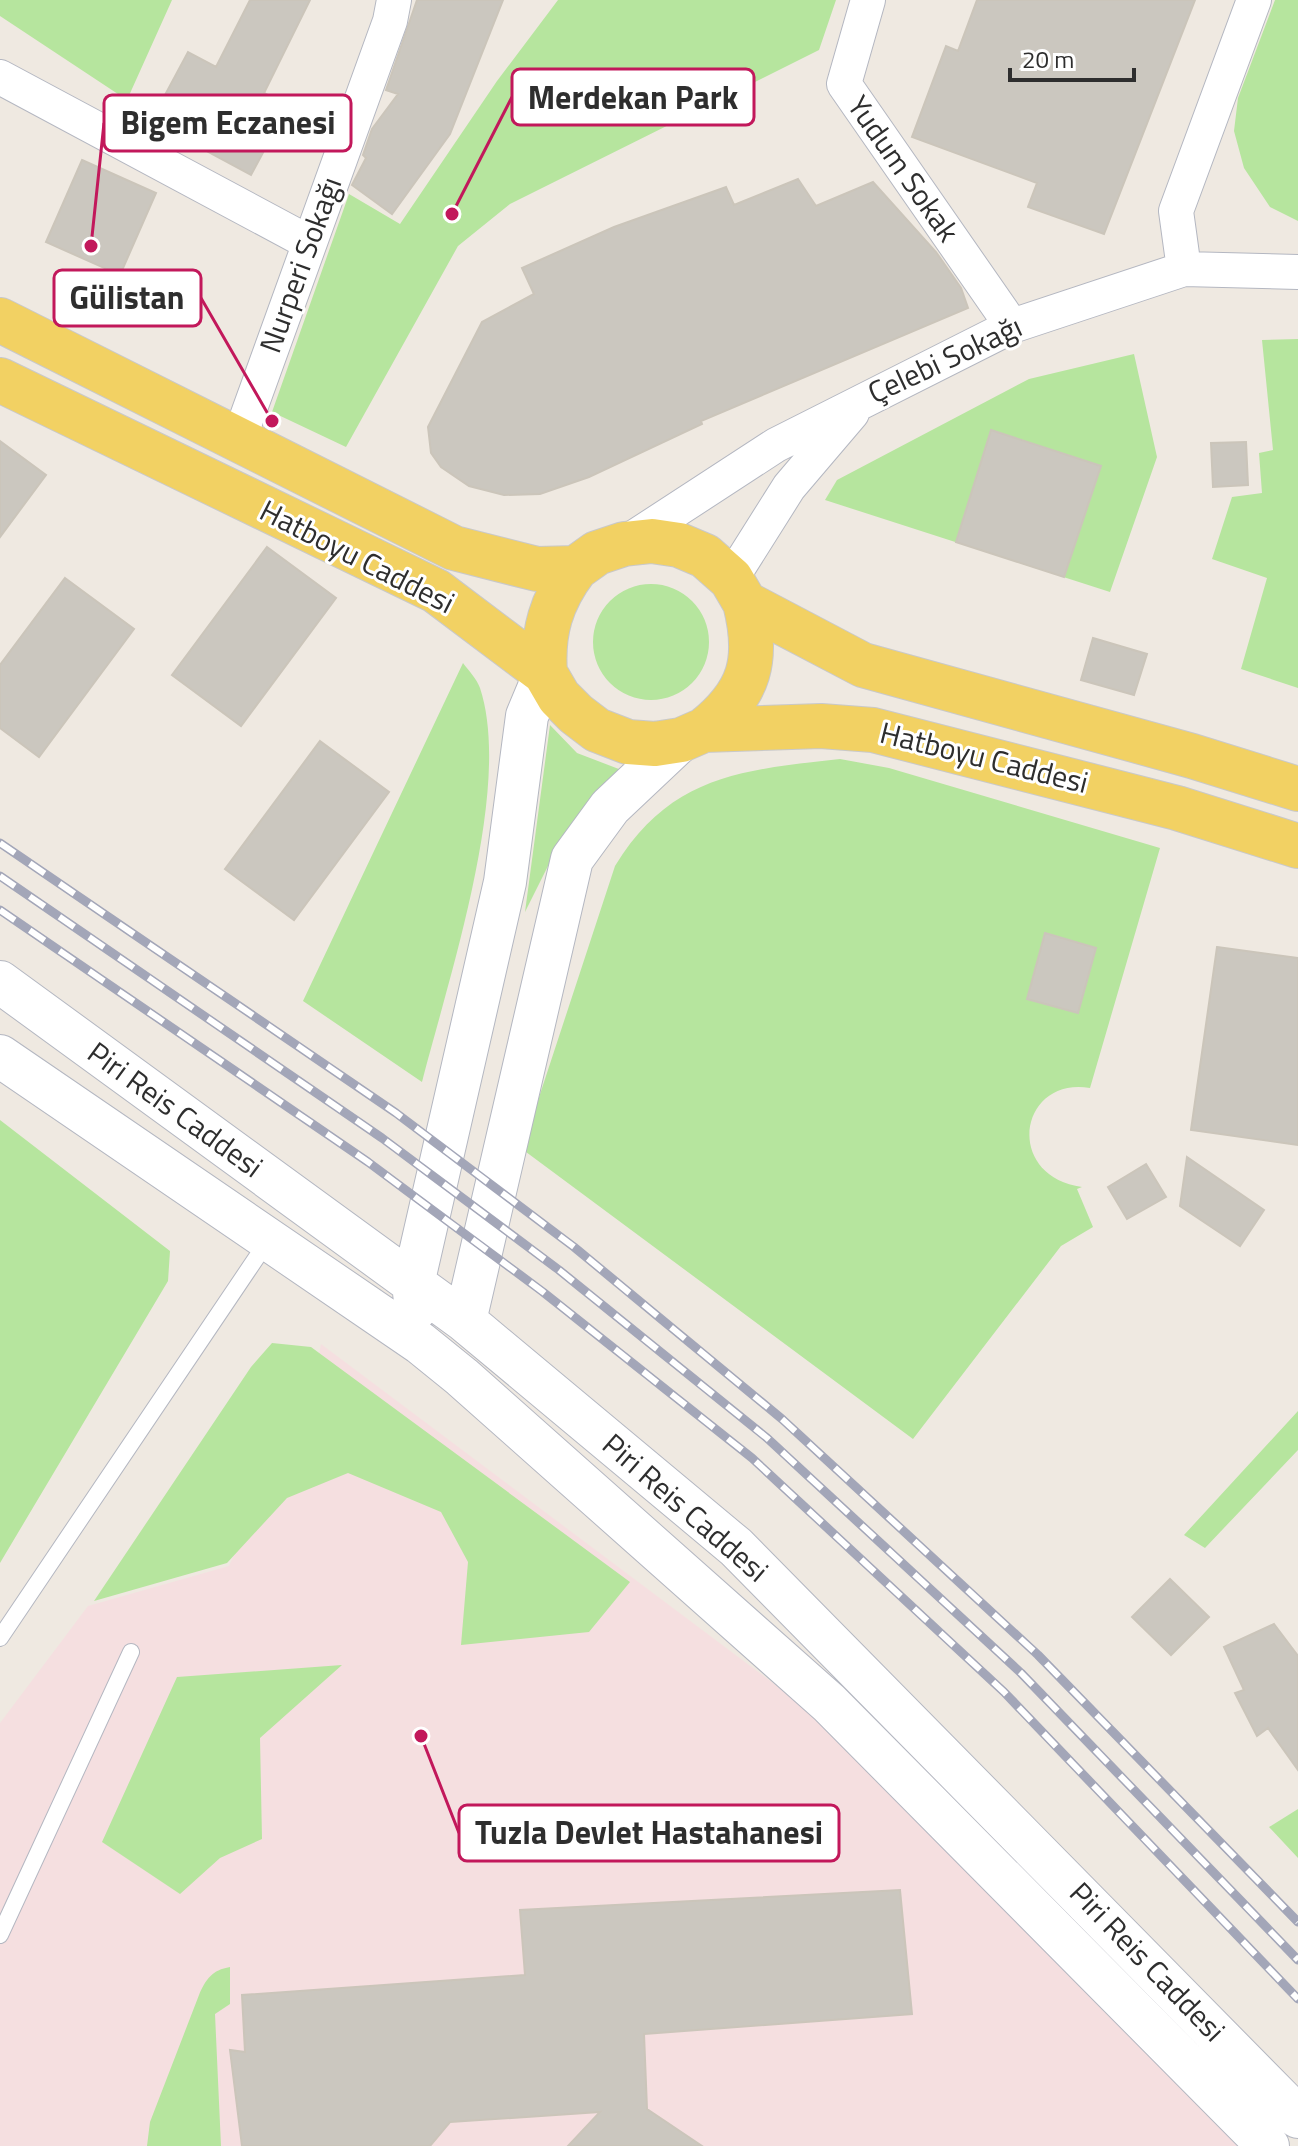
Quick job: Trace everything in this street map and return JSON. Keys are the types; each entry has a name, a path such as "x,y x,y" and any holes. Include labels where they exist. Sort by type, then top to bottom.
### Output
{"main road":[{"name":"Hatboyu Caddesi","path":"0,320 454,548 537,569 576,568 597,553 624,544 652,541 679,545 705,556 738,591 863,665 1192,756 1298,789"},
{"name":"Hatboyu Caddesi","path":"0,380 436,591 545,673 559,697 597,730 628,742 655,744 692,735 821,726 873,730 1177,808 1298,846"},
{"path":"545,673 543,643 549,616 559,590 576,568"},
{"path":"692,735 724,714 749,672 753,633 738,591"}],"street":[{"name":"Nurperi Sokağı","path":"239,439 394,0"},
{"name":"Yudum Sokak","path":"868,0 844,84 1012,326"},
{"path":"1184,269 1176,211 1254,0"},
{"path":"0,77 308,242"},
{"name":"Çelebi Sokağı","path":"624,544 776,445 865,397 1012,326 1184,269 1298,272"},
{"path":"738,591 789,487 865,397"},
{"path":"545,673 527,716 505,882 413,1284 420,1343 465,1321 572,859 610,807 692,735"},
{"name":"Piri Reis Caddesi","path":"0,982 465,1321 736,1547 1298,2117"},
{"name":"Piri Reis Caddesi","path":"0,1056 420,1343 829,1703 1268,2146"}],"lane":[{"path":"0,1638 269,1240"},
{"path":"0,1935 131,1652"}],"shaded area":[{"path":"321,1344 861,1749 1241,2146 0,2146 0,1723 88,1606 229,1566 314,1381"}],"green space":[{"path":"0,0 172,0 127,100 0,16"},
{"path":"558,0 836,0 819,50 510,204 458,246 346,447 272,412 349,194 400,224 497,81"},
{"path":"1275,0 1298,0 1298,221 1270,207 1244,168 1234,131 1238,98"},
{"path":"1298,339 1298,688 1241,669 1267,578 1212,559 1232,497 1262,493 1259,453 1273,450 1262,340"},
{"path":"1134,354 1157,457 1110,592 825,500 837,480 1029,379"},
{"path":"651,584 673,589 692,601 704,620 709,642 704,664 692,683 673,695 651,700 629,695 610,683 598,664 593,642 598,620 610,601 629,589"},
{"path":"463,663 480,688 488,729 489,777 473,884 422,1082 303,1001"},
{"path":"550,725 577,753 624,771 550,862 525,912"},
{"path":"840,759 889,768 1160,848 1090,1088 1066,1088 1048,1097 1035,1111 1030,1129 1031,1148 1040,1165 1057,1179 1082,1187 1077,1189 1093,1227 1061,1246 913,1439 522,1149 615,866 637,836 660,812 712,782 771,768"},
{"path":"0,1120 170,1251 168,1281 0,1563"},
{"path":"272,1343 311,1347 630,1582 589,1632 461,1645 468,1562 441,1512 348,1473 287,1498 227,1563 94,1601 251,1367"},
{"path":"1298,1411 1298,1450 1205,1548 1184,1535"},
{"path":"342,1665 260,1738 262,1839 220,1858 180,1894 102,1842 177,1677"},
{"path":"1298,1809 1298,1858 1269,1827"},
{"path":"230,1967 230,2004 215,2014 221,2146 147,2146 150,2122 202,1989 214,1973"}],"building":[{"path":"250,0 310,0 264,93 288,106 251,175 151,121 188,52 216,67"},
{"path":"417,0 503,0 450,134 392,214 352,185 366,158 363,155 372,129 398,94 386,90"},
{"path":"977,0 1195,0 1104,234 1028,207 1037,183 912,137 946,46 958,51"},
{"path":"82,160 156,193 120,275 46,242"},
{"path":"798,179 816,206 873,182 936,252 961,288 968,308 701,421 702,424 589,477 540,494 504,495 469,486 441,467 431,453 428,427 482,322 534,294 522,268 614,227 726,187 734,205"},
{"path":"991,430 1101,466 1064,577 956,542"},
{"path":"0,441 46,475 0,537"},
{"path":"1246,442 1248,485 1213,487 1211,443"},
{"path":"267,547 336,598 241,726 172,675"},
{"path":"65,578 134,629 39,757 0,728 0,665"},
{"path":"1093,638 1147,654 1134,695 1081,680"},
{"path":"320,741 389,792 294,920 225,869"},
{"path":"1045,933 1096,948 1078,1013 1027,999"},
{"path":"1217,947 1298,958 1298,1145 1191,1130"},
{"path":"1187,1157 1264,1210 1240,1246 1180,1206"},
{"path":"1146,1164 1166,1197 1127,1219 1108,1187"},
{"path":"1170,1579 1209,1617 1171,1655 1132,1617"},
{"path":"1274,1624 1298,1656 1298,1770 1268,1728 1257,1736 1235,1693 1244,1690 1224,1647"},
{"path":"900,1890 912,2014 644,2034 647,2109 702,2146 568,2146 600,2112 450,2122 430,2146 242,2146 230,2050 245,2052 242,1995 525,1975 520,1910"}],"railway":[{"path":"0,843 396,1113 574,1247 782,1419 1038,1655 1298,1922"},
{"path":"0,876 382,1138 559,1270 767,1438 1021,1673 1298,1960"},
{"path":"0,910 368,1162 543,1292 752,1458 1004,1692 1298,1999"}],"place":[{"name":"Merdekan Park","path":"452,214"},
{"name":"Bigem Eczanesi","path":"91,246"},
{"name":"Gülistan","path":"272,421"},
{"name":"Tuzla Devlet Hastahanesi","path":"421,1736"}]}
